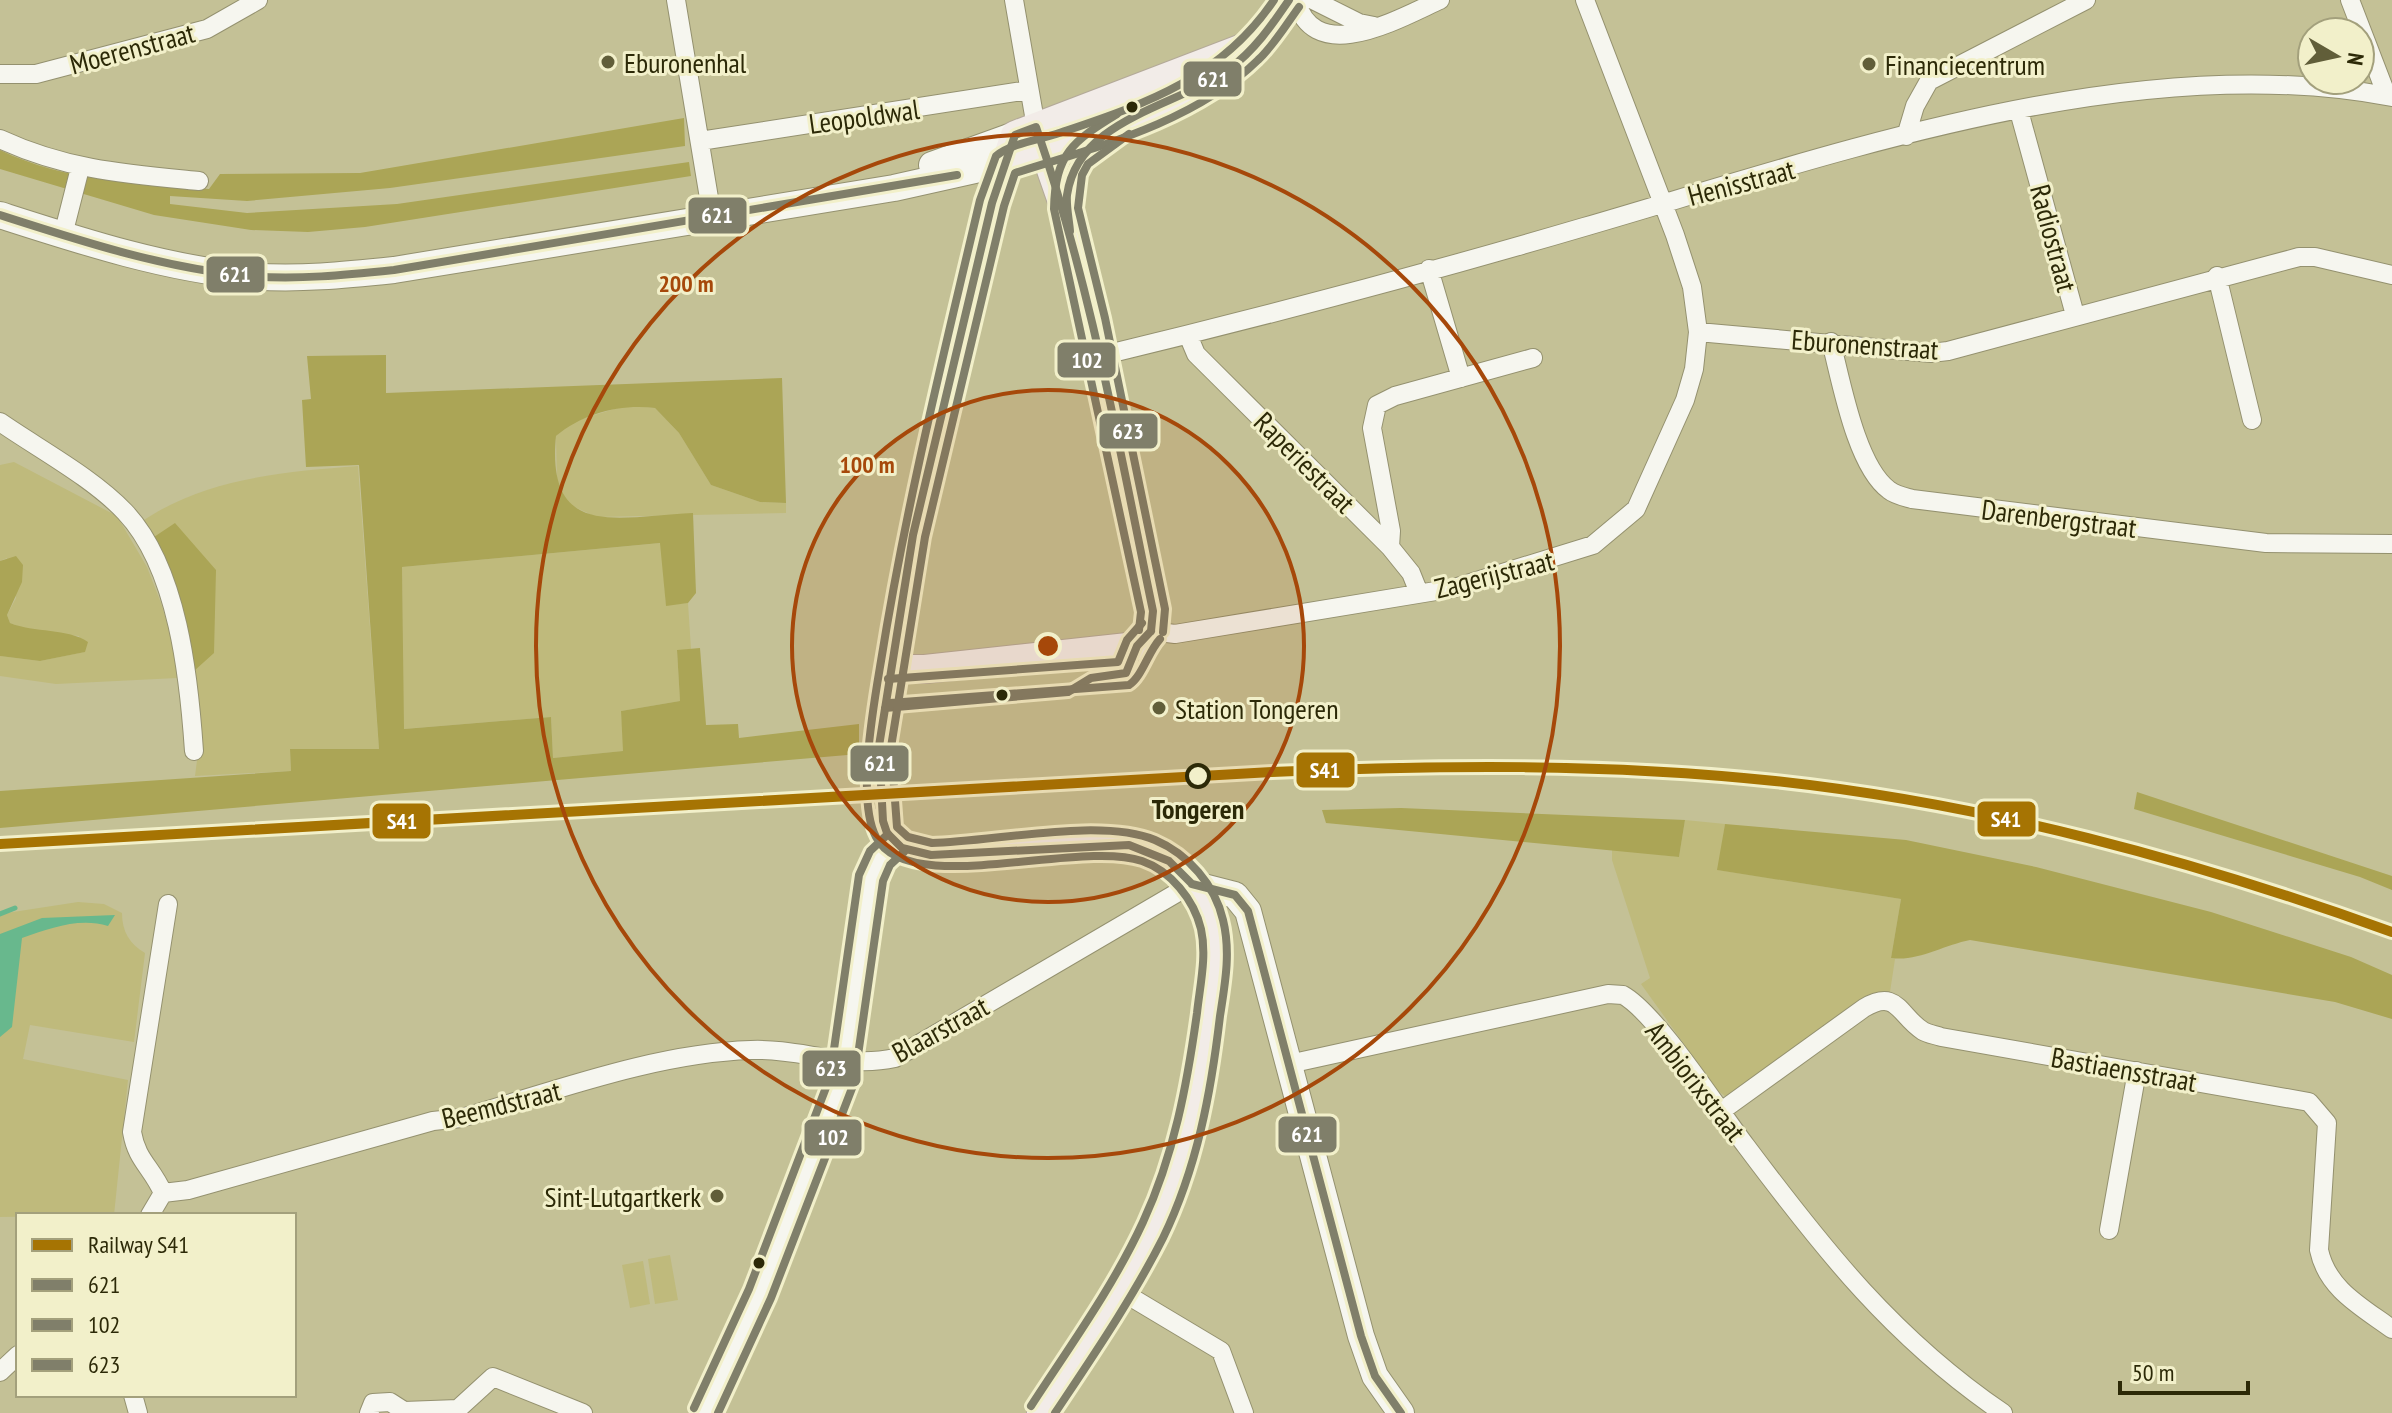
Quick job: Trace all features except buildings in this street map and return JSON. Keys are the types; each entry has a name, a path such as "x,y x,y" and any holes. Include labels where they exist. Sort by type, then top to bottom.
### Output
{"main road":[{"path":"1066,213 1067,189 1076,159 1090,144 1123,124 1220,76 1258,42 1289,0"},
{"path":"1032,138 1258,42"},
{"path":"1032,138 1123,124"},
{"path":"893,669 925,669 1137,646 1151,631 1153,611 1100,356 1066,213 1032,138"},
{"name":"Leopoldwal","path":"1006,163 1032,138"},
{"path":"879,746 913,535 992,203 1006,163"},
{"path":"889,832 910,851 955,855 1129,845 1169,861 1192,884 1205,904 1214,945 1198,1099 1173,1184 1153,1232 1041,1413"}],"street":[{"name":"Moerenstraat","path":"0,74 36,74 207,29 258,0"},
{"path":"676,0 712,216"},
{"path":"1014,0 1029,90 1032,138"},
{"path":"1296,0 1300,17 1324,33 1357,33 1440,0"},
{"path":"1313,0 1359,23 1381,26"},
{"name":"Zagerijstraat","path":"1151,631 1175,634 1454,588 1593,545 1621,525 1636,509 1685,400 1694,369 1698,332 1692,287 1664,203 1585,0"},
{"path":"1906,136 1915,106 1929,81 2086,0"},
{"path":"2350,0 2390,96"},
{"name":"Henisstraat","path":"1100,356 1188,335 1906,136 2063,100 2217,84 2298,85 2390,96"},
{"name":"Leopoldwal","path":"700,141 1029,90"},
{"name":"Radiostraat","path":"2019,111 2075,315 2299,257 2315,257 2392,275"},
{"name":"Leopoldwal","path":"865,190 895,176 1032,138"},
{"path":"0,139 55,162 80,168 199,181"},
{"name":"Leopoldwal","path":"0,215 181,266 287,277 394,270 957,175 1006,163"},
{"path":"63,235 80,168"},
{"path":"957,175 985,188 992,203"},
{"path":"1429,269 1461,378"},
{"path":"2217,276 2252,420"},
{"name":"Eburonenstraat","path":"1698,332 1931,353 2075,315"},
{"name":"Raperiestraat","path":"1188,335 1196,354 1390,547 1411,573 1419,593"},
{"name":"Darenbergstraat","path":"1831,342 1862,448 1877,477 1890,491 1901,495 2266,543 2392,544"},
{"path":"1390,547 1391,531 1372,428 1377,405 1395,396 1533,358"},
{"path":"0,422 123,509 151,551 184,646 194,751"},
{"path":"705,1413 721,1384 791,1218 842,1080 871,878 889,832"},
{"path":"1192,884 1229,893 1244,903 1367,1357 1385,1393 1401,1413"},
{"name":"Blaarstraat","path":"844,1062 868,1064 895,1058 1192,884"},
{"path":"151,1213 163,1193 154,1173 135,1153 132,1132 168,904"},
{"name":"Ambiorixstraat","path":"1289,1064 1616,994 1631,999 1801,1219 1874,1306 1940,1366 2003,1413"},
{"name":"Bastiaensstraat","path":"1720,1112 1864,1008 1883,1001 1901,1007 1923,1031 1941,1037 2309,1102 2318,1108 2327,1123 2328,1133 2319,1250 2322,1267 2338,1289 2392,1329"},
{"name":"Beemdstraat","path":"163,1193 188,1190 433,1121 461,1118 668,1060 752,1049 844,1062"},
{"path":"2109,1230 2137,1071"},
{"path":"1119,1290 1221,1351 1244,1413"},
{"path":"0,1372 16,1357"},
{"path":"369,1413 373,1403 390,1402 404,1411 458,1409 493,1377 583,1413"}],"shaded area":[{"path":"684,118 685,146 390,188 247,201 170,196 170,204 247,213 397,204 689,162 691,176 365,227 308,232 251,230 154,215 0,169 0,150 25,161 76,175 209,189 220,174 360,173"},
{"path":"386,355 386,393 782,378 786,503 760,502 711,485 679,433 655,408 629,407 603,412 578,421 556,436 556,470 563,493 575,507 593,515 614,518 693,513 696,593 688,603 666,606 660,543 402,567 404,729 551,717 553,758 623,751 621,711 680,701 677,650 700,648 706,725 738,724 739,738 859,724 859,754 0,828 0,791 291,771 290,749 379,749 359,465 306,467 302,400 311,399 307,356"},
{"path":"627,405 655,408 679,433 711,485 760,502 786,503 786,513 596,517 566,503 557,483 556,436 572,422"},
{"path":"14,462 117,516 147,567 161,603 173,643 177,678 56,684 0,676 0,656 40,661 84,652 79,636 31,631 10,623 7,615 16,598 7,558 0,561 0,465"},
{"path":"358,466 379,749 290,749 291,771 195,776 199,745 151,539 141,522 191,496 245,480"},
{"path":"175,523 216,570 214,653 194,671 151,539"},
{"path":"661,543 666,605 688,603 691,649 677,651 680,701 621,711 624,751 553,758 551,717 403,729 402,567"},
{"path":"16,556 23,565 22,582 7,615 10,623 80,638 88,642 85,652 40,661 0,656 0,561"},
{"path":"2137,792 2392,876 2392,890 2360,877 2134,809"},
{"path":"1401,808 1685,820 1679,857 1326,823 1322,810"},
{"path":"1685,820 1725,824 1718,870 1901,899 1891,958 1895,959 1890,992 1873,995 1738,1092 1725,1096 1717,1090 1641,984 1650,978 1612,860 1612,849 1679,857"},
{"path":"1725,824 1906,840 2036,867 2211,912 2351,957 2392,975 2392,1019 2335,1002 1970,940 1921,955 1891,958 1901,899 1717,870"},
{"path":"78,902 104,904 122,913 128,937 145,953 134,1042 30,1025 23,1059 128,1080 114,1213 16,1213 16,1217 0,1217 0,914"},
{"path":"115,915 108,926 76,923 22,938 12,1027 0,1037 0,934 42,918"},
{"path":"670,1255 678,1300 655,1304 648,1259"},
{"path":"643,1261 650,1304 630,1308 622,1265"}],"waterway":[{"path":"0,914 15,908"}],"tunnel":[{"path":"879,746 883,821"}],"rail line":[{"name":"S41","path":"0,844 1272,772 1461,767 1587,768 1775,781 1933,804 2088,838 2165,859 2392,932"}],"transit line":[{"name":"623","path":"1031,1406 1118,1270 1154,1197 1184,1093 1201,981 1201,929 1193,908 1180,888 1172,879 1142,861 1114,856 957,866 922,864 894,855 876,837 867,799 868,750 874,701 914,487 980,200 996,156 1020,144 1126,109 1182,84 1232,49 1274,0"},
{"name":"621","path":"1070,231 1067,195 1075,169 1090,148 1109,131 1133,117 1229,69 1254,46 1289,0"},
{"name":"102","path":"1055,1413 1138,1283 1163,1238 1185,1185 1201,1130 1212,1073 1225,980 1225,932 1219,907 1207,883 1189,862 1155,840 1132,833 1076,831 932,843 908,837 897,827 891,747 925,537 1004,206 1015,173 1144,130 1205,100 1233,82 1258,60 1299,7"},
{"name":"102","path":"1117,114 1089,132 1069,151 1058,175 1054,209 1141,612 1139,630"},
{"name":"621","path":"1151,631 1153,611 1102,367 1073,246 1036,127 1015,135 992,203 913,535 879,746 883,821 887,833 902,848 931,855 1129,845 1169,861 1192,884"},
{"name":"623","path":"1129,134 1088,164 1082,175 1078,208 1105,318 1165,609 1163,632"},
{"name":"621","path":"0,215 92,244 185,267 248,276 303,277 394,270 957,175"},
{"name":"623","path":"888,679 1118,662 1127,640 1142,623"},
{"name":"621","path":"885,708 1068,692 1091,678 1126,673 1137,646 1151,631"},
{"name":"102","path":"890,703 1129,685 1138,676 1160,639"},
{"name":"623","path":"694,1408 749,1289 830,1077 859,875 870,851 888,834"},
{"name":"102","path":"718,1413 771,1298 854,1083 883,881 890,865 904,852"},
{"name":"621","path":"1192,884 1235,895 1248,911 1361,1336 1375,1376 1401,1413"}],"place":[{"name":"Eburonenhal","path":"608,62"},
{"name":"Financiecentrum","path":"1869,64"},
{"name":"Station Tongeren","path":"1159,708"},
{"name":"Tongeren","path":"1198,776"},
{"name":"Sint-Lutgartkerk","path":"717,1196"}]}
